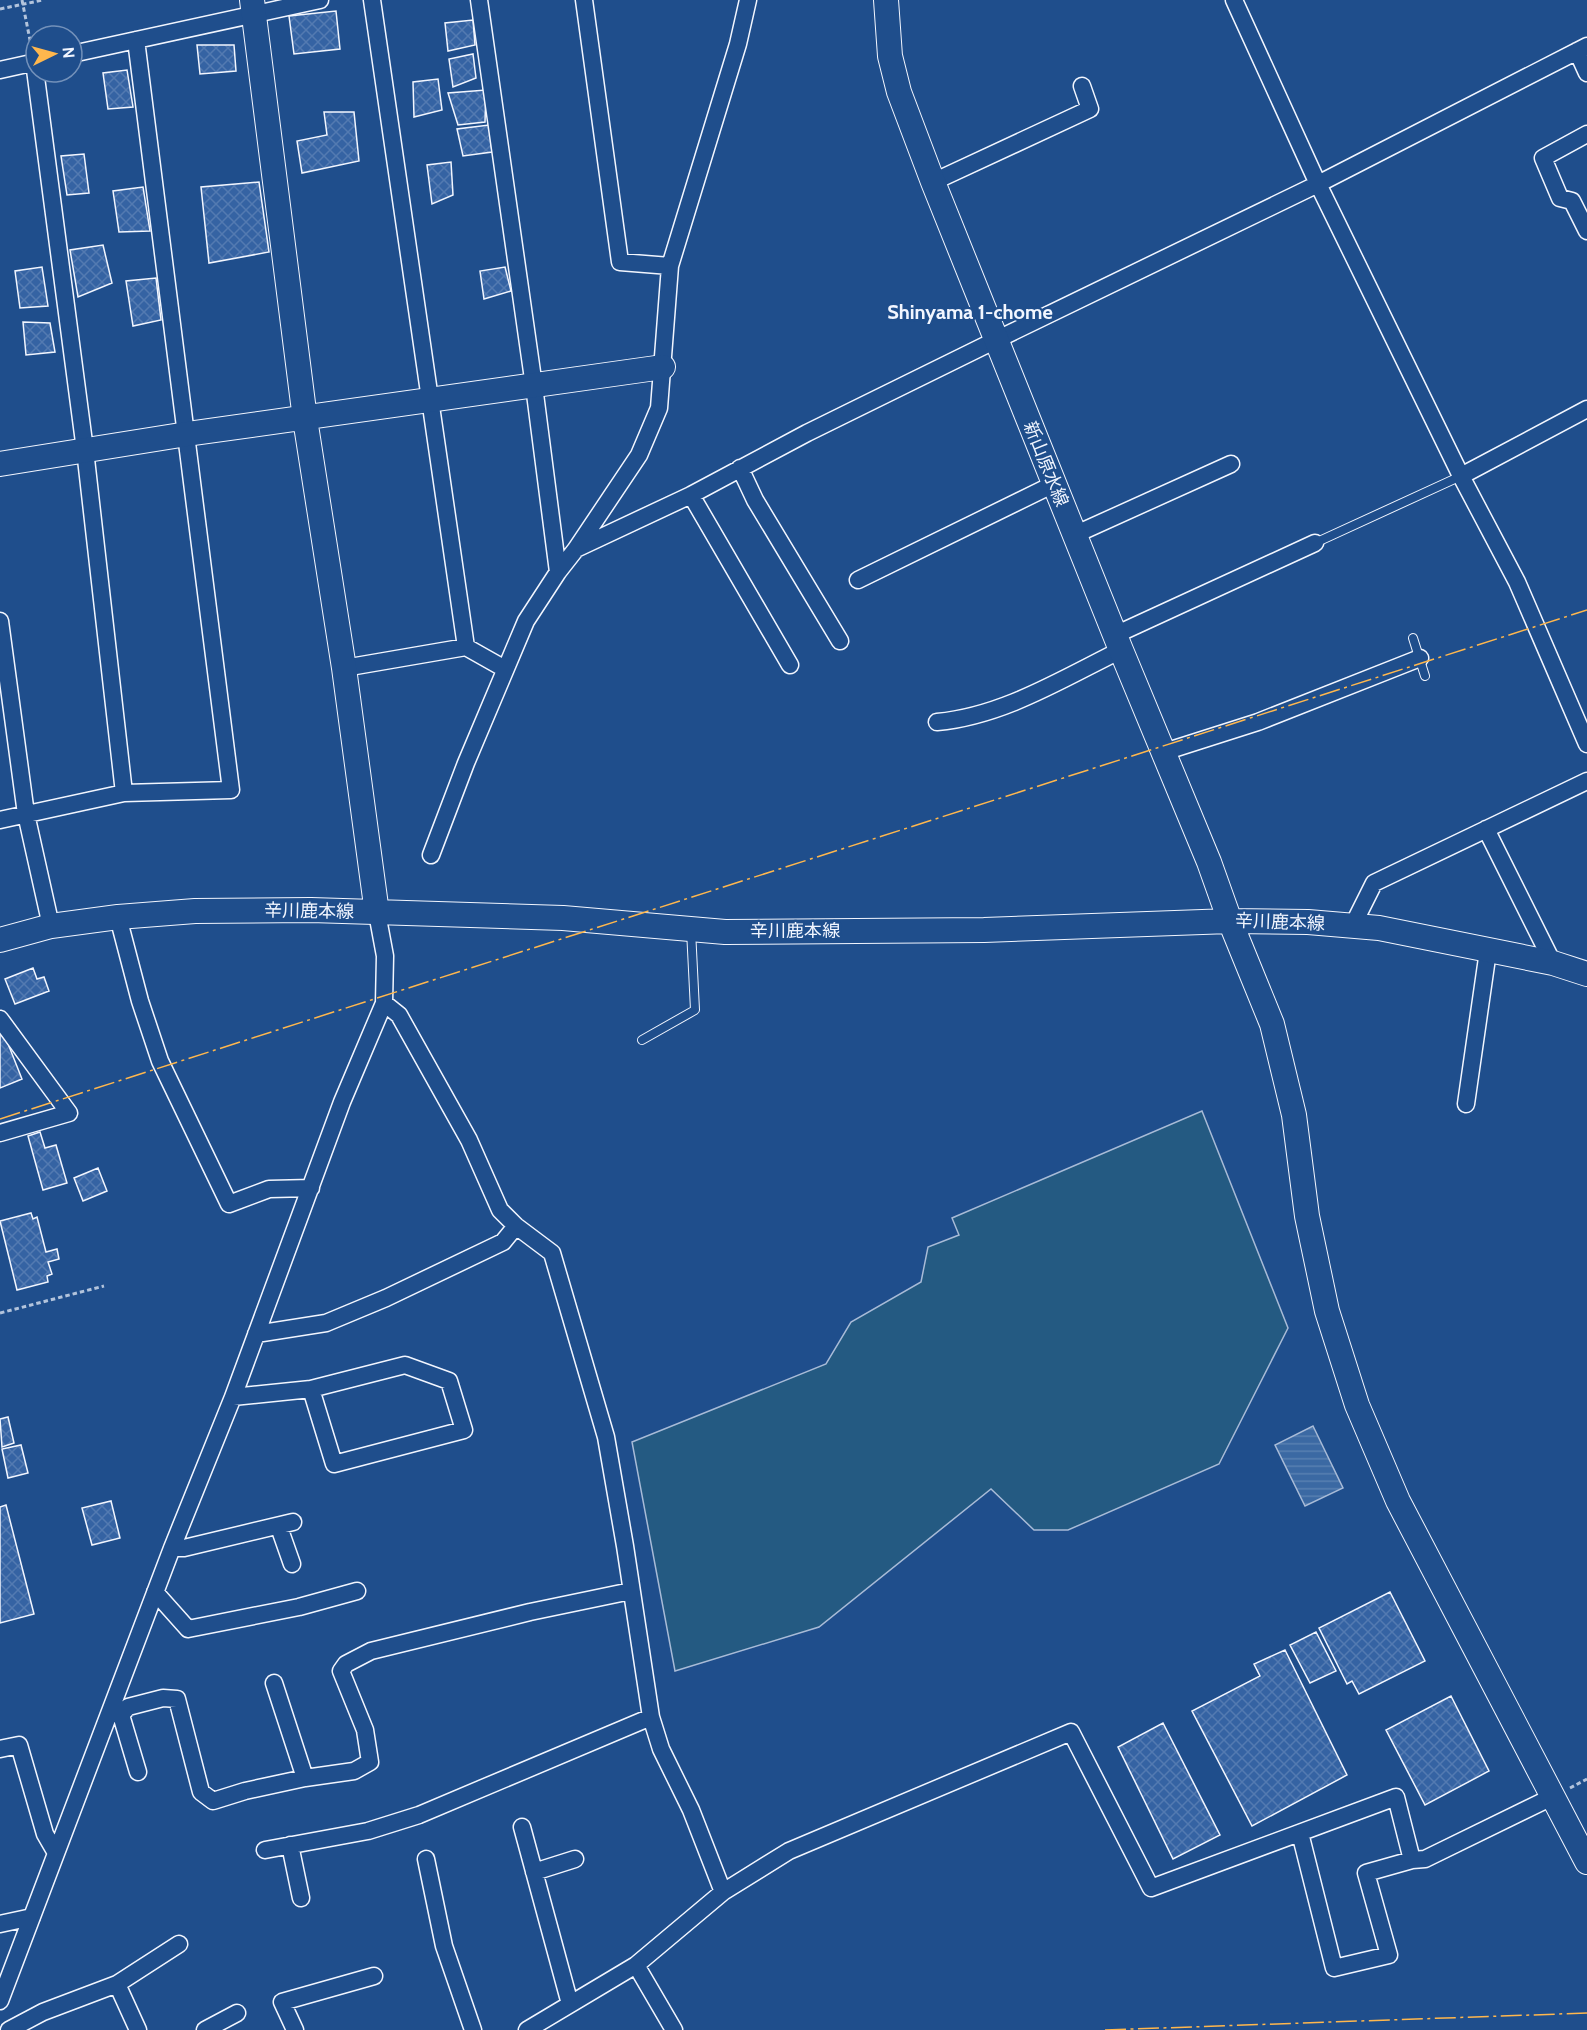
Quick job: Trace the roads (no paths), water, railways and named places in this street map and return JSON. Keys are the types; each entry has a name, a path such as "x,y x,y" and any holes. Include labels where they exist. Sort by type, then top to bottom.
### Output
{"street":[{"path":"84,51 136,40 253,7 320,0"},
{"path":"372,0 466,647"},
{"path":"479,0 558,572"},
{"path":"584,0 620,262 670,266"},
{"path":"431,855 466,763 526,621 639,455 659,408 670,266 738,44 748,0"},
{"path":"1234,0 1318,184 1461,476 1517,582 1587,744"},
{"name":"新山原水線","path":"882,2 890,56 899,92 933,182 1118,643 1209,862 1230,921 1272,1024 1294,1114 1306,1216 1327,1311 1357,1405 1398,1501 1587,1862"},
{"path":"0,2001 155,1592 233,1397 342,1102 384,1003 385,956 377,913 344,668 305,418 253,7"},
{"path":"0,820 124,793 231,790 136,40"},
{"path":"576,549 691,495 807,433 1318,184 1582,49 1587,73"},
{"path":"0,70 24,65"},
{"path":"38,84 85,450 124,793"},
{"path":"933,182 1090,109 1082,86"},
{"path":"1587,134 1543,158 1560,198 1572,201 1587,231"},
{"path":"0,464 187,434 663,367"},
{"path":"1461,476 1587,409"},
{"path":"1074,534 1231,464"},
{"path":"741,468 755,500 840,641"},
{"path":"858,580 1054,484"},
{"path":"691,495 790,665"},
{"path":"937,722 962,720 1010,705 1118,643 1315,543"},
{"path":"0,621 26,814 51,926"},
{"path":"344,668 466,647 505,669"},
{"path":"1164,752 1258,722 1420,658"},
{"path":"1353,925 1374,883 1587,781"},
{"path":"1486,829 1553,963"},
{"name":"辛川鹿本線","path":"0,940 51,926 118,917 195,911 311,910 563,918 725,932 984,930 1230,921 1308,922 1379,928 1553,963 1587,974"},
{"path":"118,917 140,1001 160,1061 230,1204 269,1189 311,1188"},
{"path":"1466,1104 1488,951"},
{"path":"384,1003 399,1015 469,1140 500,1210 516,1226 552,1253 606,1437 651,1717 661,1749 691,1810 723,1892"},
{"path":"0,1019 69,1113 0,1133"},
{"path":"256,1334 326,1323 386,1298 503,1242 516,1226"},
{"path":"233,1397 311,1389 405,1365 449,1381 464,1430 334,1464 311,1389"},
{"path":"172,1548 184,1548 286,1525 292,1564"},
{"path":"138,1772 121,1715 128,1707 163,1698 177,1700 201,1792 213,1801 245,1791 305,1778 354,1771 370,1762 365,1730 341,1671 346,1664 371,1651 530,1612 632,1591"},
{"path":"155,1592 189,1629 357,1592"},
{"path":"274,1683 305,1778"},
{"path":"265,1850 368,1831 418,1815 651,1717"},
{"path":"527,2030 636,1965 723,1892 789,1851 1071,1732 1151,1888 1396,1797 1412,1860"},
{"path":"0,1749 19,1745 45,1834 56,1853"},
{"path":"1300,1833 1334,1968 1389,1955 1366,1873 1412,1860 1425,1859 1552,1797"},
{"path":"522,1827 570,2004"},
{"path":"290,1845 301,1898"},
{"path":"426,1859 444,1946 473,2030"},
{"path":"534,1872 575,1859"},
{"path":"0,1924 32,1917"},
{"path":"9,2030 43,2012 117,1984 179,1944"},
{"path":"636,1965 674,2030"},
{"path":"296,2030 282,2002 374,1976"},
{"path":"117,1984 138,2030"},
{"path":"205,2030 237,2013"}],"lane":[{"path":"1315,543 1461,476"},
{"path":"1413,638 1425,676"},
{"path":"642,1041 695,1010 691,930"}],"district":[{"name":"Shinyama 1-chome","path":"970,312"}]}
